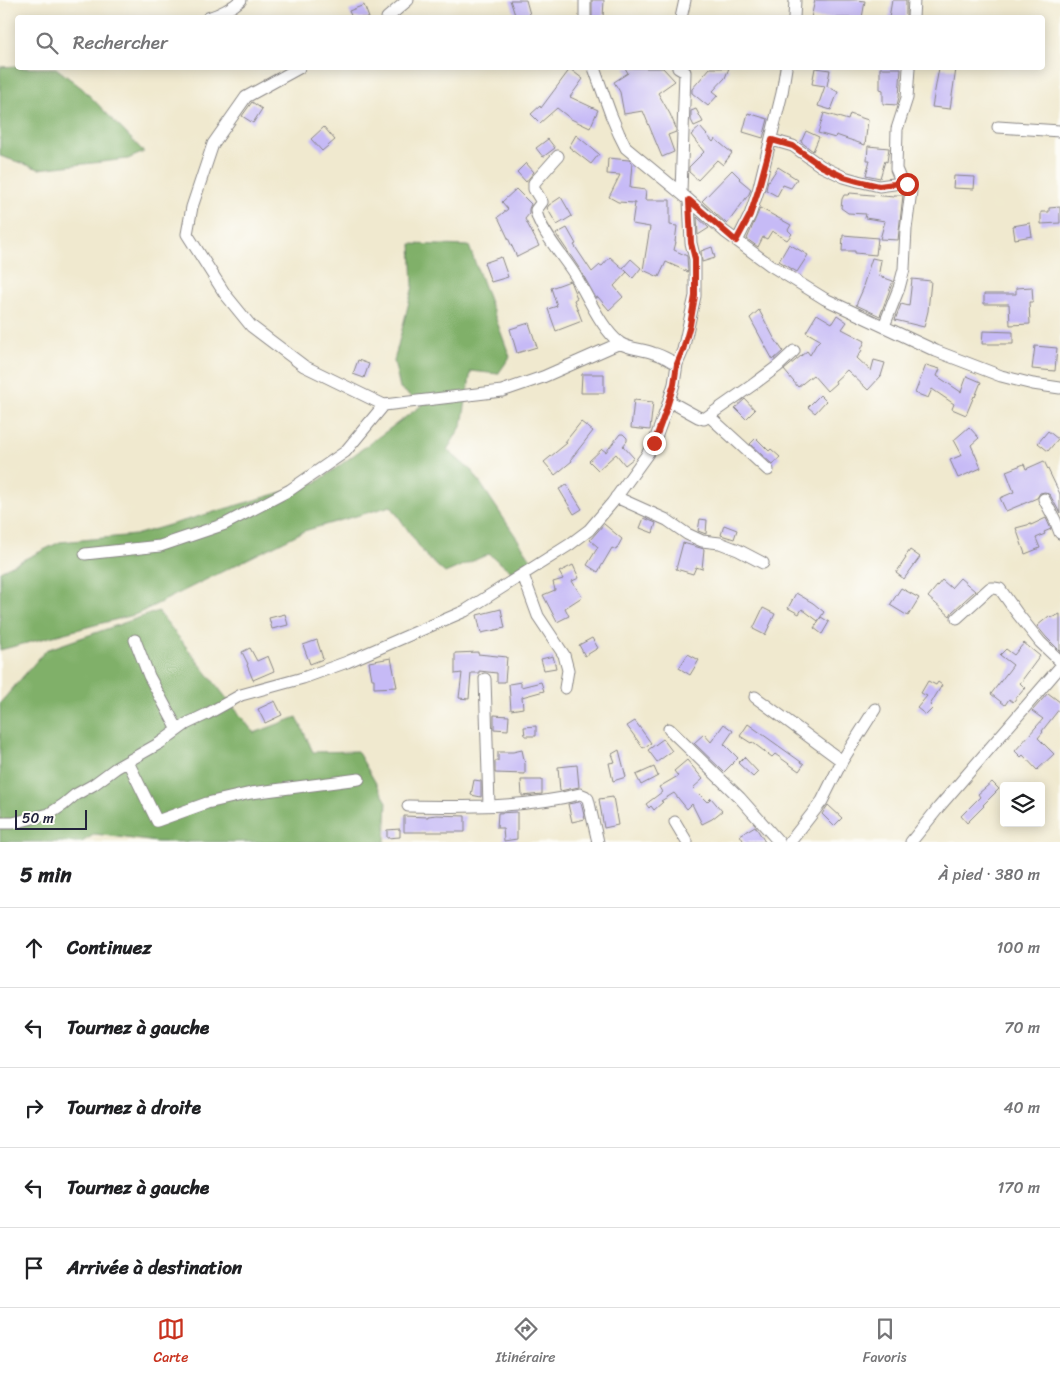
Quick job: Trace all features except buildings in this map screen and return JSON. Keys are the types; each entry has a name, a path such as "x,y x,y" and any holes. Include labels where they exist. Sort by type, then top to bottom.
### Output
{"street":[{"path":"218,15 241,0"},
{"path":"390,15 408,0"},
{"path":"585,0 585,15"},
{"path":"683,15 686,0"},
{"path":"794,15 795,0"},
{"path":"913,15 914,0"},
{"path":"295,70 246,97 213,144 192,207 187,234 226,294 251,326 304,366 384,405 502,391 543,377 620,343"},
{"path":"595,70 616,128 626,148 736,241 770,265 825,299 936,351 1001,376 1060,388"},
{"path":"0,823 13,824 48,814 63,806 75,795 160,743 194,719 241,695 303,678 347,662 465,611 569,545 589,530 616,497 654,443 669,401 677,364 690,325 695,296 695,259 685,196 682,70"},
{"path":"736,241 750,215 758,191 772,140 786,70"},
{"path":"884,326 904,270 906,229 911,191 905,182 901,180 896,169 897,129 907,98 909,70"},
{"path":"998,127 1060,131"},
{"path":"772,140 793,146 821,166 844,177 879,186 894,184 901,180"},
{"path":"558,156 534,183 534,189 542,202 536,210 540,223 615,339 628,346 660,355 677,364"},
{"path":"669,401 704,419 778,366 794,351"},
{"path":"85,554 160,546 225,524 290,490 346,452 384,405"},
{"path":"710,416 768,470"},
{"path":"616,497 667,520 687,534 702,541 729,547 763,563"},
{"path":"1044,499 1060,533"},
{"path":"523,575 538,616 564,655 568,670 565,688"},
{"path":"957,618 990,588 1000,589 1040,642 1060,661"},
{"path":"135,640 150,676 178,730"},
{"path":"911,842 945,799 1060,667"},
{"path":"485,680 489,805"},
{"path":"755,697 842,761"},
{"path":"790,842 822,801 842,761 875,708"},
{"path":"670,729 740,798 779,842"},
{"path":"128,762 157,821 207,803 251,793 359,779"},
{"path":"408,806 454,807 533,803 580,794 588,799 598,842"},
{"path":"675,822 687,842"}],"green space":[{"path":"15,66 15,70 59,70 83,89 144,152 128,159 39,169 0,156 0,67"},
{"path":"411,244 469,246 510,357 498,374 471,371 462,425 447,450 473,472 532,561 513,573 489,554 445,573 426,556 391,506 304,531 137,614 0,650 0,571 60,542 135,535 317,482 422,405 400,388 394,361 413,286"},
{"path":"158,611 254,733 297,717 313,752 357,751 387,802 385,842 157,842 95,834 82,842 0,842 0,703 46,650"}],"route":[{"path":"654,443 660,430 674,384 677,364 690,325 695,296 695,259 691,243 689,200 736,241 750,215 772,140 793,146 821,166 844,177 874,186 894,184 901,180 907,184"}]}
